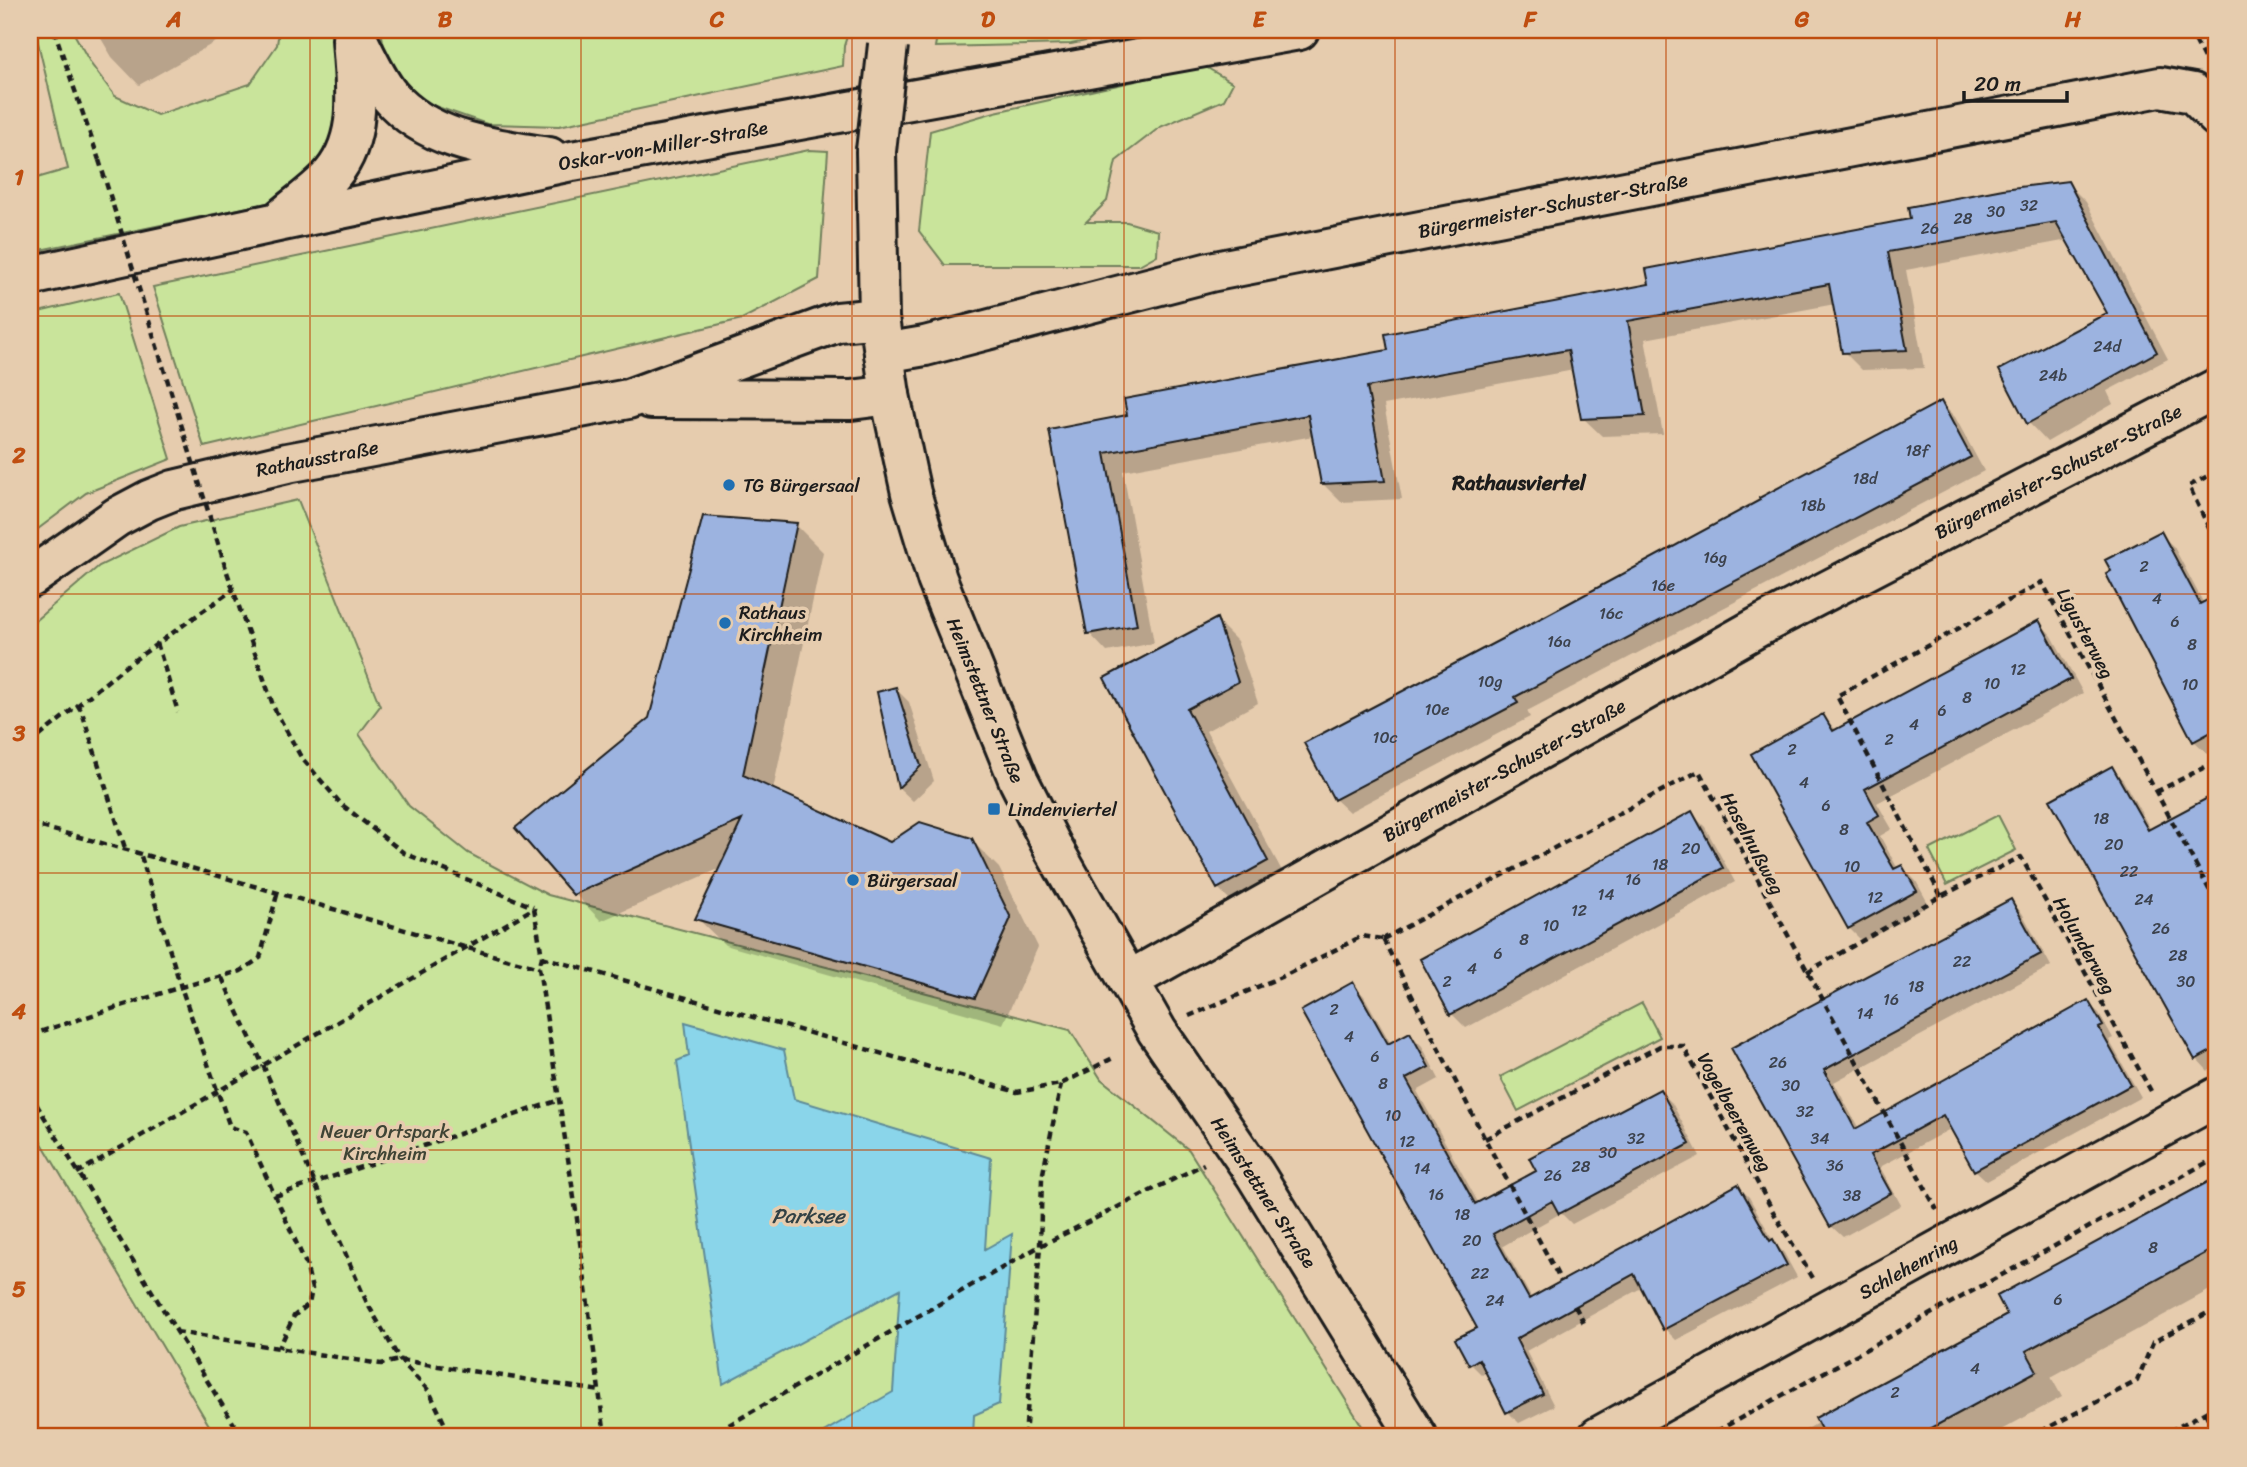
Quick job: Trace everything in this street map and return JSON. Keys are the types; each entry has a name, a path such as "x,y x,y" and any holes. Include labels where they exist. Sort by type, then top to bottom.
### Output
{"street":[{"path":"352,30 388,94 410,117 475,145 572,161"},
{"path":"278,222 328,178 350,144 356,112 352,30"},
{"name":"Oskar-von-Miller-Straße","path":"30,276 572,161 1299,30"},
{"name":"Heimstettner Straße","path":"889,37 876,151 882,335 890,394 911,493 937,579 1019,781 1054,850 1157,1031 1255,1174 1417,1437"},
{"name":"Bürgermeister-Schuster-Straße","path":"882,335 925,346 1210,272 2160,87 2193,93 2217,117"},
{"name":"Rathausstraße","path":"30,578 117,517 174,490 287,464 628,398 838,321 882,335"},
{"name":"Bürgermeister-Schuster-Straße","path":"1128,981 1767,622 2217,388"},
{"name":"Rathausstraße","path":"628,398 850,400 890,394"},
{"name":"Schlehenring","path":"1598,1437 2217,1097"}],"path":[{"path":"54,30 99,160 227,572 274,708 301,757 341,804 404,853 534,908"},
{"path":"2190,30 2206,60"},
{"path":"2217,471 2189,486 2217,545"},
{"name":"Ligusterweg","path":"1941,896 1837,696 2042,582 2217,904"},
{"path":"30,744 157,643 234,589"},
{"path":"157,643 178,712"},
{"path":"77,704 82,712 125,849"},
{"path":"2156,792 2217,761"},
{"name":"Haselnußweg","path":"1383,939 1699,771 1954,1242"},
{"path":"30,824 539,968"},
{"path":"140,853 181,987 230,1127 246,1132 306,1264 312,1289 309,1304 294,1316 279,1348"},
{"name":"Holunderweg","path":"1807,972 1941,896 2021,857 2169,1124"},
{"path":"30,1035 181,987 241,971 260,958 277,895"},
{"path":"78,1173 534,908"},
{"path":"534,908 542,957 539,968 605,1437"},
{"path":"1189,1016 1288,974 1362,936 1383,939 1561,1281"},
{"path":"542,957 1017,1092 1061,1084 1113,1058"},
{"path":"222,978 367,1303 400,1360 429,1391 451,1437"},
{"name":"Vogelbeerenweg","path":"1485,1139 1660,1046 1682,1046 1775,1215 1832,1309"},
{"path":"1025,1437 1040,1246 1042,1178 1061,1084"},
{"path":"30,1094 242,1437"},
{"path":"275,1196 559,1100"},
{"path":"1706,1437 2217,1157"},
{"path":"708,1437 1040,1246 1211,1161"},
{"path":"1575,1306 1585,1325"},
{"path":"2030,1437 2137,1381 2154,1342 2217,1308"},
{"path":"176,1332 381,1364 400,1360 600,1391"},
{"path":"2158,1437 2217,1406"},
{"path":"2205,1412 2217,1437"}],"green space":[{"path":"35,30 72,30 91,64 115,96 157,115 250,84 277,45 279,30 337,30 345,106 335,155 282,200 30,252 30,180 68,169"},
{"path":"381,30 849,30 844,46 843,66 559,126 487,124 426,103 387,65"},
{"path":"938,30 1141,30 1071,44 935,47"},
{"path":"1204,66 1233,83 1224,100 1160,127 1116,161 1107,201 1086,222 1127,222 1158,231 1157,255 1139,265 945,265 919,231 930,131 995,112"},
{"path":"809,150 828,151 819,279 742,319 204,447 153,287"},
{"path":"119,293 171,459 86,493 30,535 30,314"},
{"name":"Neuer Ortspark Kirchheim","path":"298,500 380,706 359,734 409,806 468,853 548,895 1070,1030 1101,1079 1189,1150 1369,1437 216,1437 30,1123 30,625 99,566 179,527"},
{"path":"1998,815 2016,850 1947,885 1929,850"},
{"path":"1642,1003 1660,1037 1518,1111 1500,1077"}],"water":[{"name":"Parksee","path":"685,1022 784,1050 794,1099 991,1158 985,1249 1012,1234 999,1404 974,1415 973,1437 815,1437 893,1392 900,1289 723,1384 677,1061 689,1056"}],"building":[{"path":"2068,181 2157,352 2027,424 1999,370 2107,313 2056,222 1888,252 1907,350 1842,353 1829,284 1628,321 1645,416 1581,419 1568,350 1367,387 1385,481 1321,484 1308,415 1105,453 1137,625 1087,634 1049,430 1127,415 1124,399 1388,350 1385,334 1649,284 1646,269 1910,219 1908,207 2003,189"},
{"path":"1941,401 1971,457 1515,697 1518,703 1334,800 1304,743 1532,623"},
{"path":"703,516 797,523 743,775 890,842 920,822 972,838 1011,918 975,998 695,919 742,820 573,895 515,828 649,718"},
{"path":"2161,531 2200,604 2217,595 2217,729 2193,742 2106,574 2111,571 2105,560"},
{"path":"1217,618 1238,682 1187,709 1268,861 1217,889 1104,678"},
{"path":"2039,620 2071,679 1865,789 1879,815 1867,822 1894,869 1902,865 1917,891 1848,929 1751,754 1823,714 1833,731"},
{"path":"896,687 921,766 898,788 877,692"},
{"path":"2112,766 2148,830 2217,793 2217,1048 2195,1060 2050,800"},
{"path":"1692,811 1723,868 1450,1015 1420,959"},
{"path":"2011,899 2041,954 1824,1070 1855,1129 2088,1000 2103,1026 2099,1028 2131,1085 1974,1171 1943,1115 1870,1155 1891,1193 1830,1227 1731,1048"},
{"path":"1353,982 1388,1044 1410,1032 1429,1067 1406,1079 1475,1204 1536,1171 1529,1158 1660,1089 1690,1144 1559,1214 1552,1201 1493,1234 1529,1299 1738,1184 1770,1241 1773,1239 1787,1265 1663,1330 1634,1274 1516,1339 1543,1394 1506,1413 1479,1359 1469,1365 1455,1339 1477,1328 1301,1011"},
{"path":"2217,1177 2217,1247 2026,1351 2037,1371 1915,1437 1825,1437 1815,1418 2007,1315 1997,1296"}],"place":[{"name":"TG Bürgersaal","path":"729,485"},
{"name":"Rathaus Kirchheim","path":"725,623"},
{"name":"Lindenviertel","path":"994,809"},
{"name":"Bürgersaal","path":"853,880"}],"district":[{"name":"Rathausviertel","path":"1519,483"}]}
